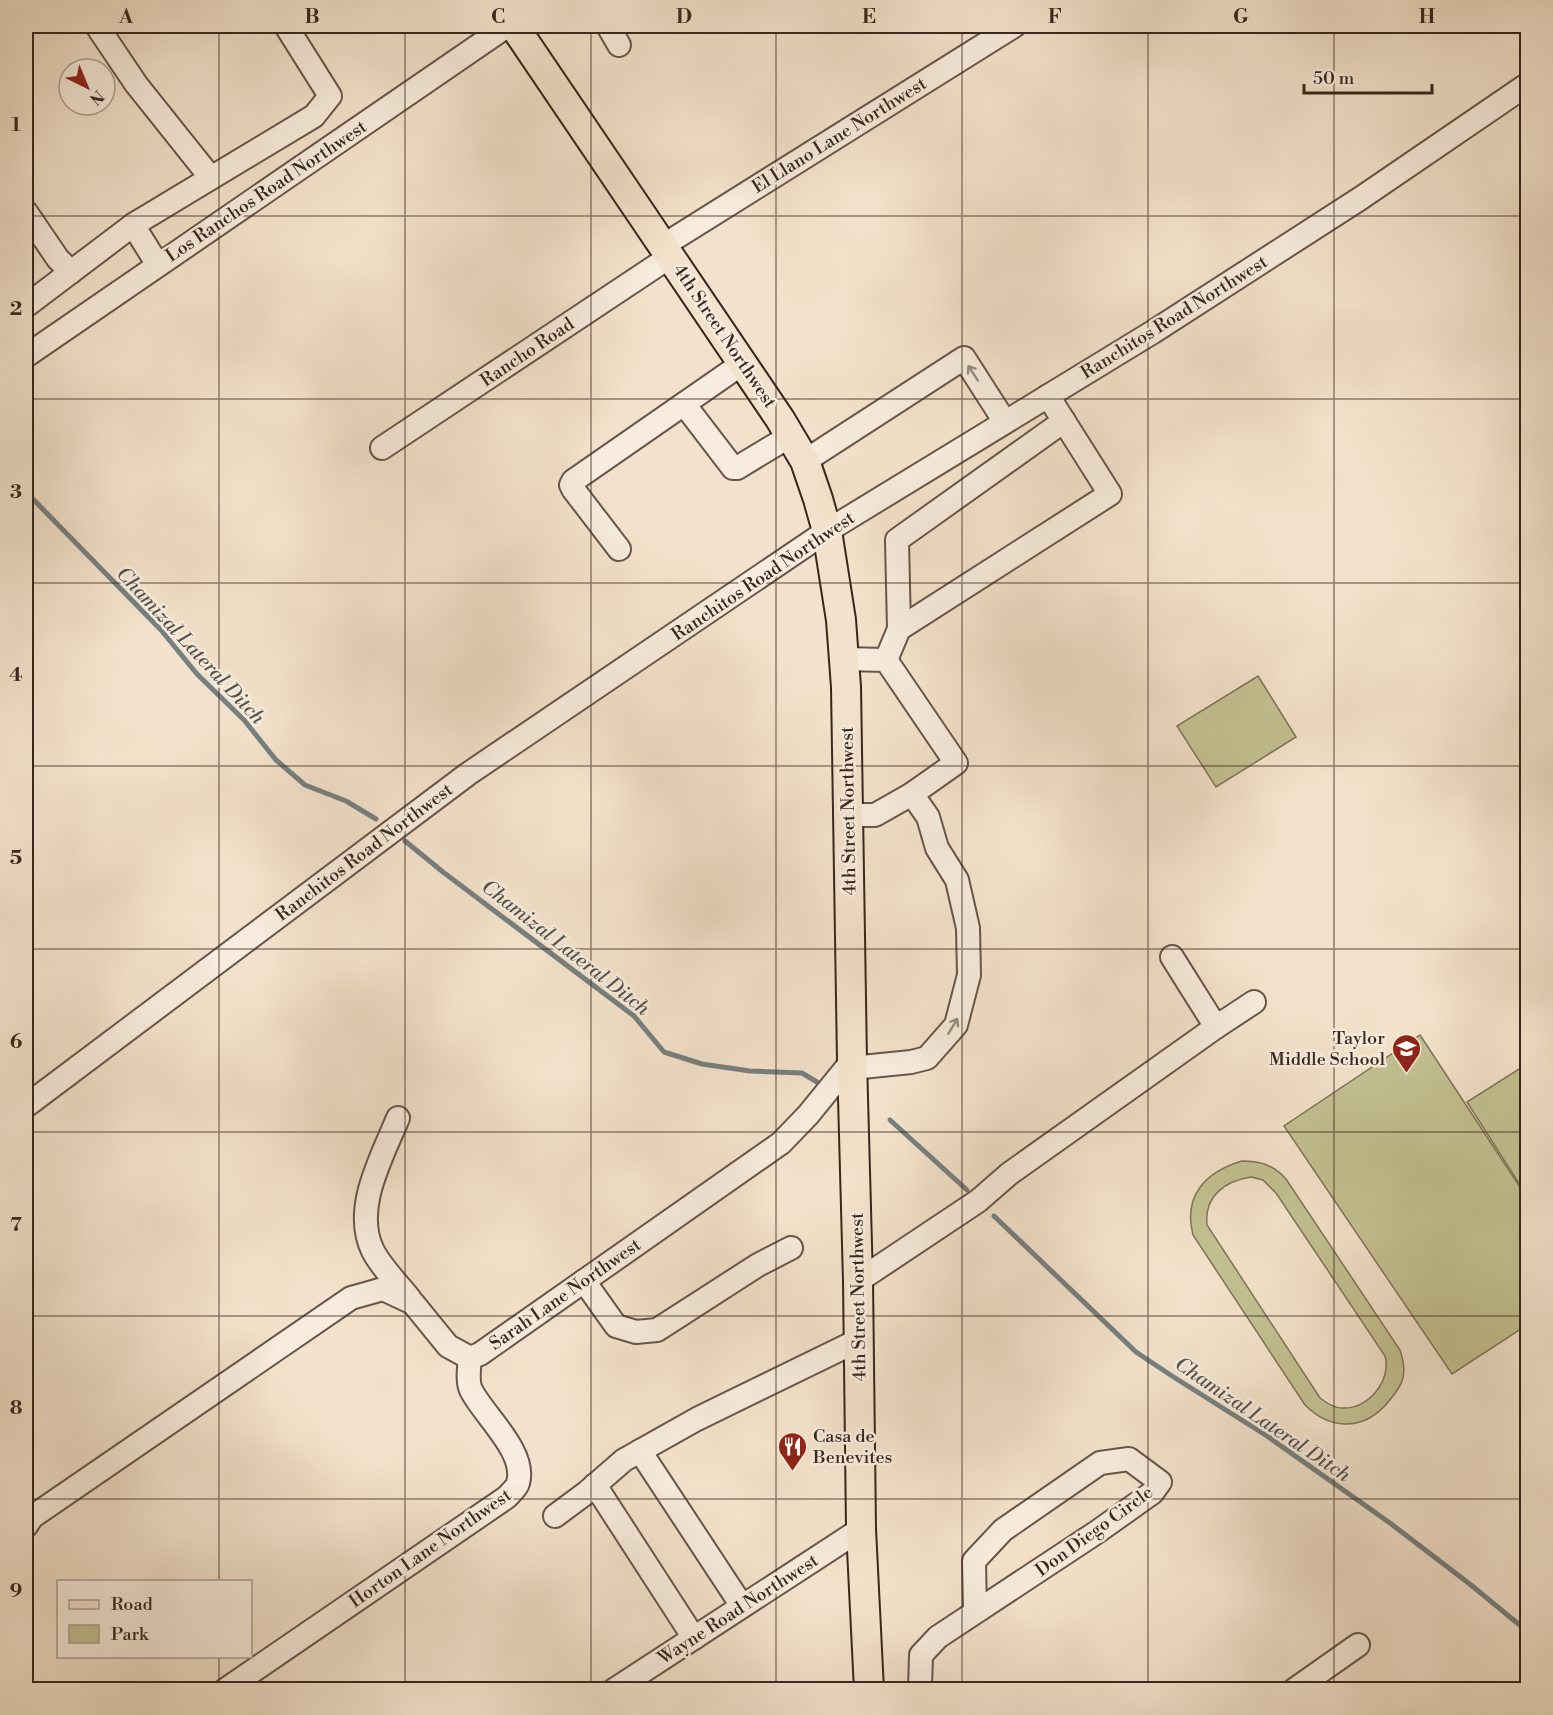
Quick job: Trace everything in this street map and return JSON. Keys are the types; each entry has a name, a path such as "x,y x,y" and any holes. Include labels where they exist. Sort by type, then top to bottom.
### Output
{"main road":[{"name":"4th Street Northwest","path":"514,26 668,250 805,460 827,531 841,620 844,659 858,1281 861,1529 869,1689"}],"street":[{"path":"97,26 136,84 211,178"},
{"path":"26,306 133,225 314,116 330,96 286,26"},
{"name":"Los Ranchos Road Northwest","path":"26,356 507,26"},
{"path":"608,26 619,45"},
{"name":"El Llano Lane Northwest","path":"668,250 1014,26"},
{"name":"Ranchitos Road Northwest","path":"26,1106 442,792 827,531 1153,332 1361,198 1527,84"},
{"path":"26,212 58,259 71,272"},
{"path":"133,225 158,265"},
{"name":"Rancho Road","path":"382,448 668,250"},
{"path":"805,460 964,358 1005,422"},
{"path":"619,549 571,485 573,481 743,363"},
{"path":"899,629 1110,494 1048,396"},
{"path":"684,404 733,468 737,468 790,436"},
{"path":"886,660 899,629 897,540 1064,422"},
{"path":"924,472 944,505"},
{"path":"844,659 886,660"},
{"path":"848,815 875,815 912,794 956,763 886,660"},
{"path":"852,1065 911,1062 927,1058 956,1025 969,975 968,928 957,880 937,848 928,817 912,794"},
{"path":"1172,957 1216,1026"},
{"path":"858,1281 978,1201 1009,1174 1216,1026 1254,1002"},
{"name":"Sarah Lane Northwest","path":"26,1526 33,1517 351,1298 382,1289 413,1303 448,1346 470,1358 480,1354 781,1143 852,1065"},
{"path":"398,1118 369,1190 365,1224 373,1251 413,1303"},
{"path":"584,1281 616,1326 636,1332 657,1330 758,1265 791,1248"},
{"path":"555,1515 624,1460 697,1419 859,1340"},
{"name":"Horton Lane Northwest","path":"225,1689 507,1497 518,1484 519,1464 512,1450 470,1389 468,1375 470,1358"},
{"path":"640,1451 742,1606"},
{"name":"Don Diego Circle","path":"920,1689 921,1655 938,1637 1134,1506 1152,1493 1160,1482 1129,1459 1100,1463 1003,1530 974,1561 975,1612"},
{"path":"595,1485 694,1638"},
{"name":"Wayne Road Northwest","path":"615,1689 861,1529"},
{"path":"1294,1689 1359,1645"}],"green space":[{"path":"1258,676 1296,737 1216,787 1177,726"},
{"path":"1420,1035 1527,1198 1527,1325 1452,1374 1284,1126"},
{"path":"1527,1064 1527,1196 1467,1102"},
{"path":"1242,1161 1261,1163 1276,1170 1286,1179 1400,1350 1404,1371 1401,1385 1380,1411 1369,1418 1348,1424 1337,1423 1315,1414 1305,1405 1193,1235 1191,1209 1194,1197 1208,1179","holes":["1251,1177 1263,1180 1276,1193 1385,1356 1385,1375 1381,1384 1376,1392 1361,1404 1339,1408 1320,1398 1207,1225 1209,1206 1213,1198 1225,1186"]}],"waterway":[{"name":"Chamizal Lateral Ditch","path":"26,492 161,630 197,674 244,720 276,760 305,785 346,801 376,819"},
{"name":"Chamizal Lateral Ditch","path":"405,841 634,1016 664,1052 702,1064 750,1071 802,1073 817,1082"},
{"name":"Chamizal Lateral Ditch","path":"890,1120 967,1190"},
{"name":"Chamizal Lateral Ditch","path":"994,1216 1136,1352 1267,1436 1390,1523 1528,1632"}],"place":[{"name":"Taylor Middle School","path":"1406,1074"},
{"name":"Casa de Benevites","path":"792,1472"}]}
